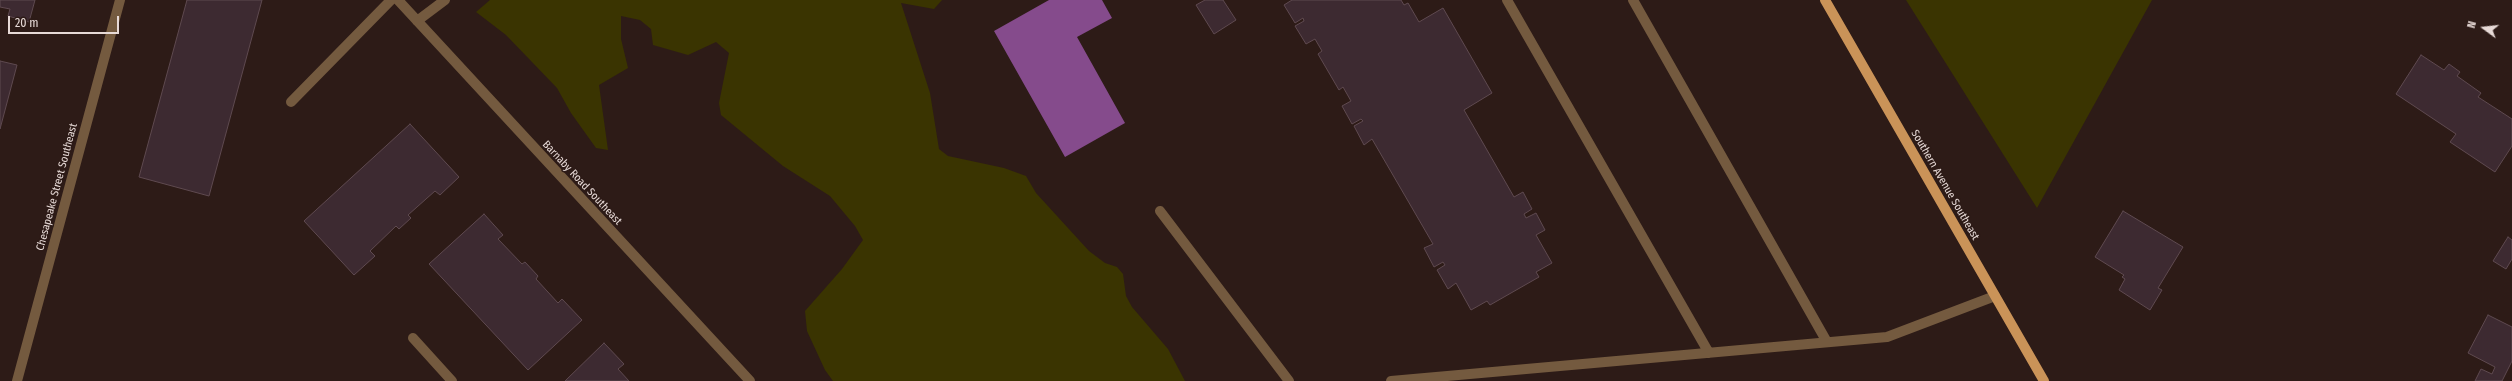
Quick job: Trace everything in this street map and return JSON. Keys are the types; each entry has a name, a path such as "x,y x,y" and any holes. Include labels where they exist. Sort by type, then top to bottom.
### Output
{"main road":[{"name":"Southern Avenue Southeast","path":"1825,0 2044,381"}],"street":[{"name":"Chesapeake Street Southeast","path":"17,381 120,0"},
{"path":"291,102 391,0"},
{"name":"Barnaby Road Southeast","path":"398,0 750,381"},
{"path":"417,21 445,0"},
{"path":"1507,0 1710,353"},
{"path":"1633,0 1828,342"},
{"path":"1160,211 1289,381"},
{"path":"1391,381 1887,337 1995,296"},
{"path":"413,338 452,381"}],"shaded area":[{"path":"490,0 942,0 934,9 901,3 930,93 939,149 948,156 1004,168 1026,176 1036,193 1089,251 1105,263 1117,267 1123,274 1126,296 1132,307 1168,349 1185,381 833,381 825,370 807,331 805,311 842,269 863,240 855,226 830,196 783,166 721,115 719,103 729,53 716,42 688,55 653,45 651,29 640,20 621,16 621,39 628,68 599,85 608,150 596,148 571,113 557,88 506,35 476,12"},
{"path":"1049,0 1102,0 1112,18 1077,37 1125,123 1065,157 994,31"},
{"path":"1906,0 2152,0 2037,208"}],"building":[{"path":"0,0 35,0 29,22 8,16 10,9 0,7"},
{"path":"187,0 262,0 209,196 139,177"},
{"path":"1205,0 1223,0 1236,20 1214,34 1196,5"},
{"path":"1292,0 1401,0 1404,5 1408,3 1419,22 1443,8 1492,93 1464,110 1514,197 1523,192 1532,209 1524,214 1526,218 1536,213 1545,230 1536,235 1552,263 1536,272 1539,277 1490,305 1487,301 1471,310 1456,283 1448,289 1437,270 1445,265 1443,262 1434,267 1424,248 1433,244 1372,139 1364,145 1354,126 1363,121 1361,119 1352,124 1342,106 1351,101 1343,87 1339,90 1318,54 1322,51 1315,39 1306,44 1295,26 1304,21 1303,18 1295,23 1284,5"},
{"path":"2421,55 2444,70 2449,64 2460,72 2457,76 2481,93 2478,97 2512,119 2512,146 2495,172 2450,142 2456,134 2396,94"},
{"path":"0,61 17,65 0,129"},
{"path":"410,124 459,177 440,195 435,191 408,215 411,218 399,229 396,226 370,251 375,256 354,275 304,221"},
{"path":"2123,211 2183,247 2158,288 2162,290 2150,310 2119,290 2125,279 2122,277 2124,275 2095,257"},
{"path":"484,214 503,235 498,239 522,264 525,262 538,276 536,279 558,303 562,299 582,320 528,370 429,264"},
{"path":"2508,237 2512,240 2512,259 2506,269 2493,261"},
{"path":"2488,315 2512,327 2512,361 2502,381 2475,381 2481,369 2492,374 2495,367 2468,353"},
{"path":"604,343 624,364 618,369 629,381 565,381"}]}
